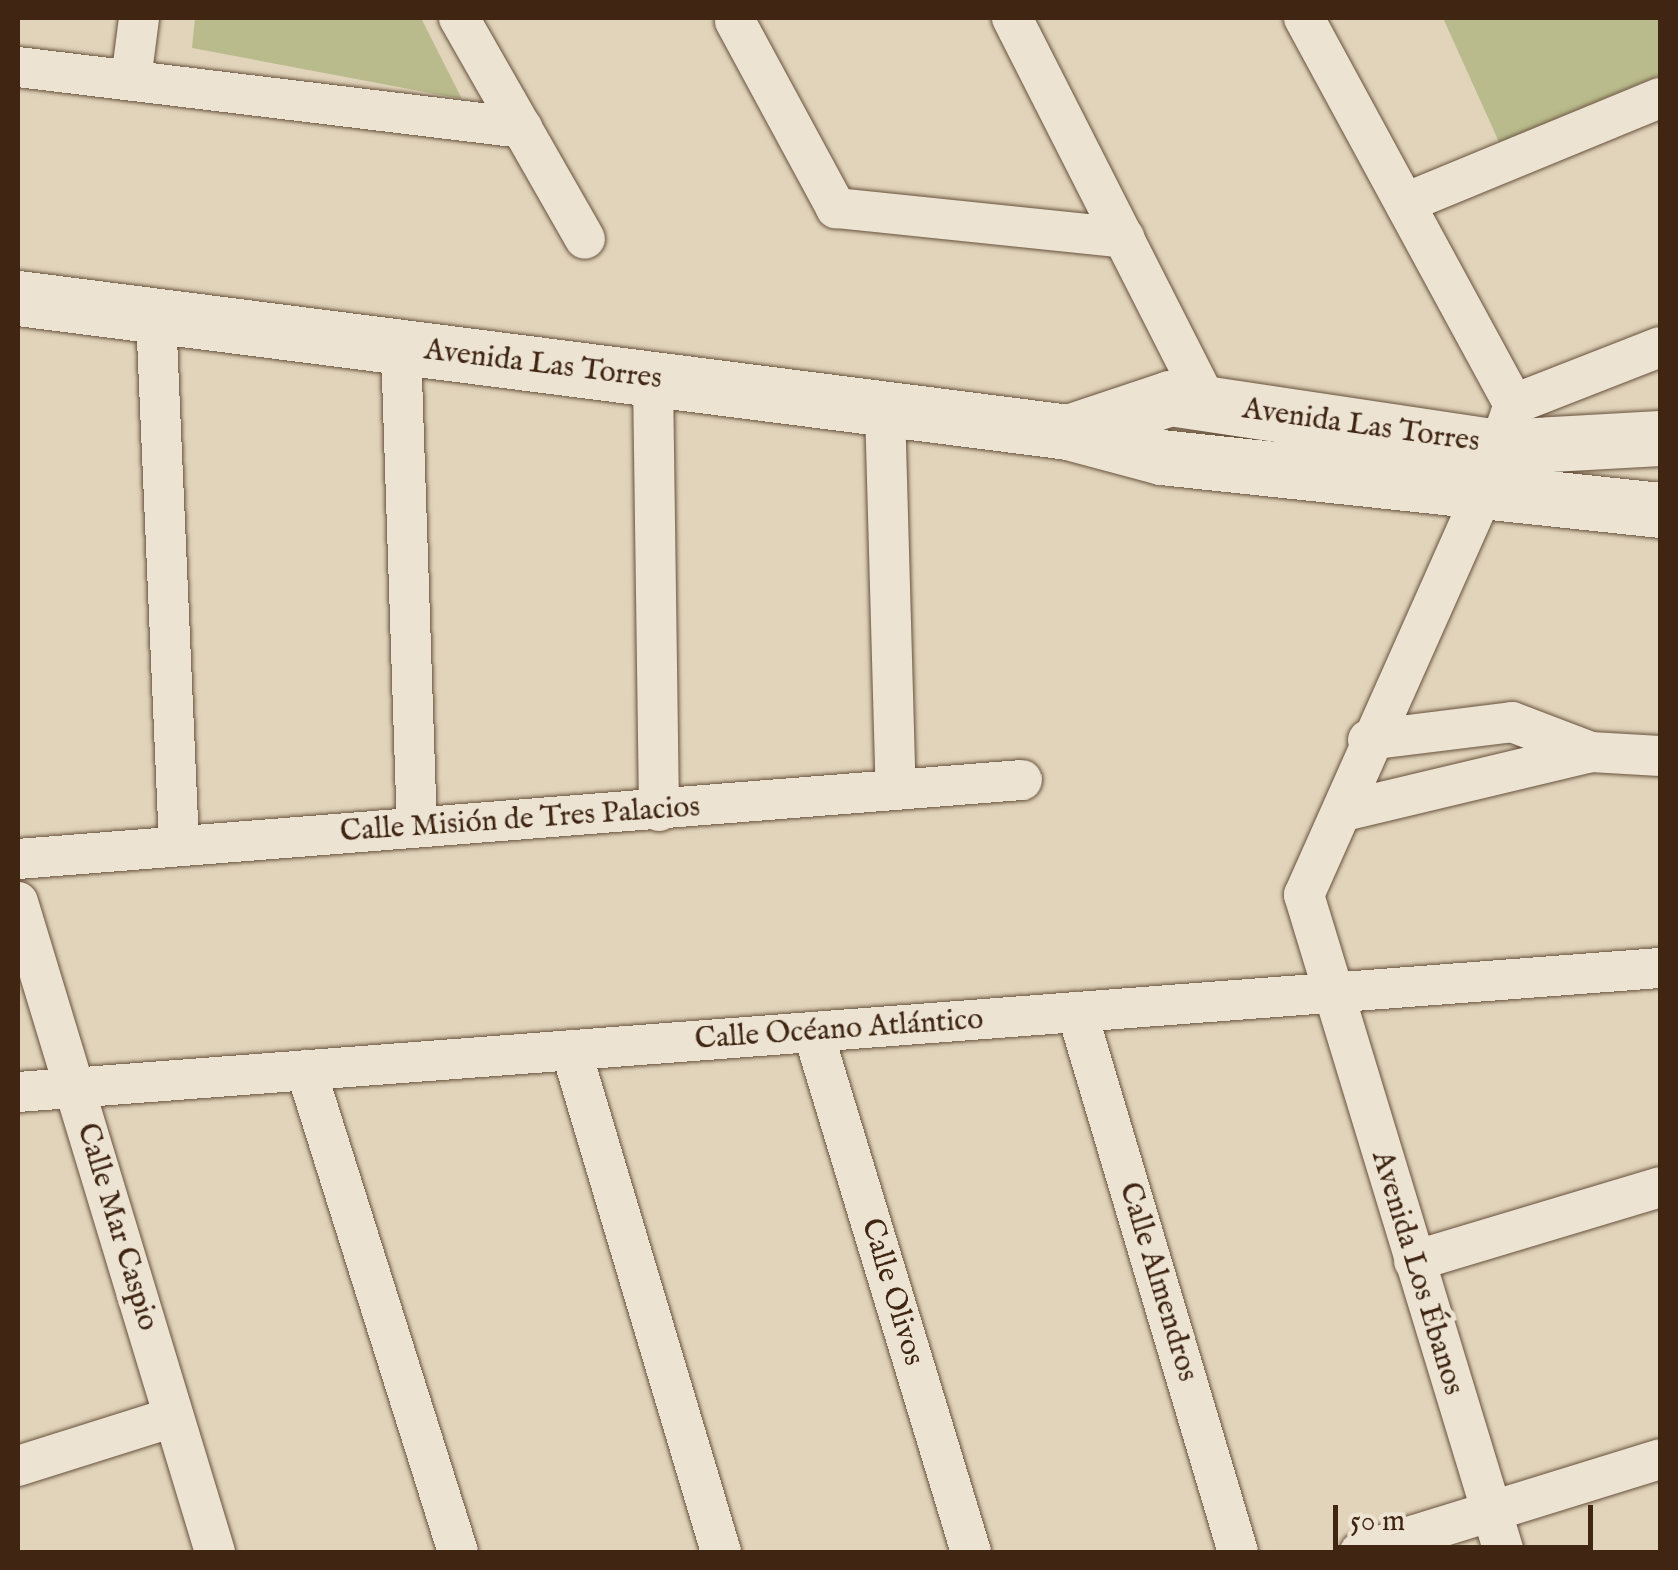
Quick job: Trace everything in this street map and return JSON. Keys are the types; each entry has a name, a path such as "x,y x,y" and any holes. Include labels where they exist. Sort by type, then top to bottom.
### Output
{"street":[{"path":"131,80 139,18"},
{"path":"460,18 585,239"},
{"path":"1012,18 1207,404"},
{"path":"1304,18 1405,203 1499,446"},
{"path":"735,21 836,208 1124,238"},
{"path":"18,67 522,128"},
{"path":"1405,203 1660,98"},
{"name":"Avenida Las Torres","path":"18,298 1068,432 1161,458 1660,438"},
{"path":"156,316 179,845"},
{"path":"402,347 417,828"},
{"path":"1344,811 1368,740 1499,446 1660,347"},
{"path":"653,379 659,810"},
{"name":"Avenida Las Torres","path":"1068,432 1170,398 1499,446 1660,510"},
{"path":"885,408 896,790"},
{"path":"1368,740 1512,722 1591,752"},
{"path":"1344,811 1591,752 1660,756"},
{"name":"Calle Misión de Tres Palacios","path":"18,859 1022,780"},
{"name":"Avenida Los Ébanos","path":"1344,811 1304,895 1330,993 1504,1552"},
{"name":"Calle Mar Caspio","path":"18,902 215,1552"},
{"name":"Calle Océano Atlántico","path":"18,1092 1660,968"},
{"name":"Calle Almendros","path":"1077,1012 1238,1552"},
{"name":"Calle Olivos","path":"813,1032 971,1552"},
{"path":"571,1050 721,1552"},
{"path":"306,1070 458,1552"},
{"path":"1414,1261 1660,1187"},
{"path":"18,1466 173,1416"},
{"path":"1360,1552 1660,1459"}],"green space":[{"path":"195,18 421,18 462,99 192,48"},
{"path":"1443,18 1660,18 1660,75 1499,142"}]}
